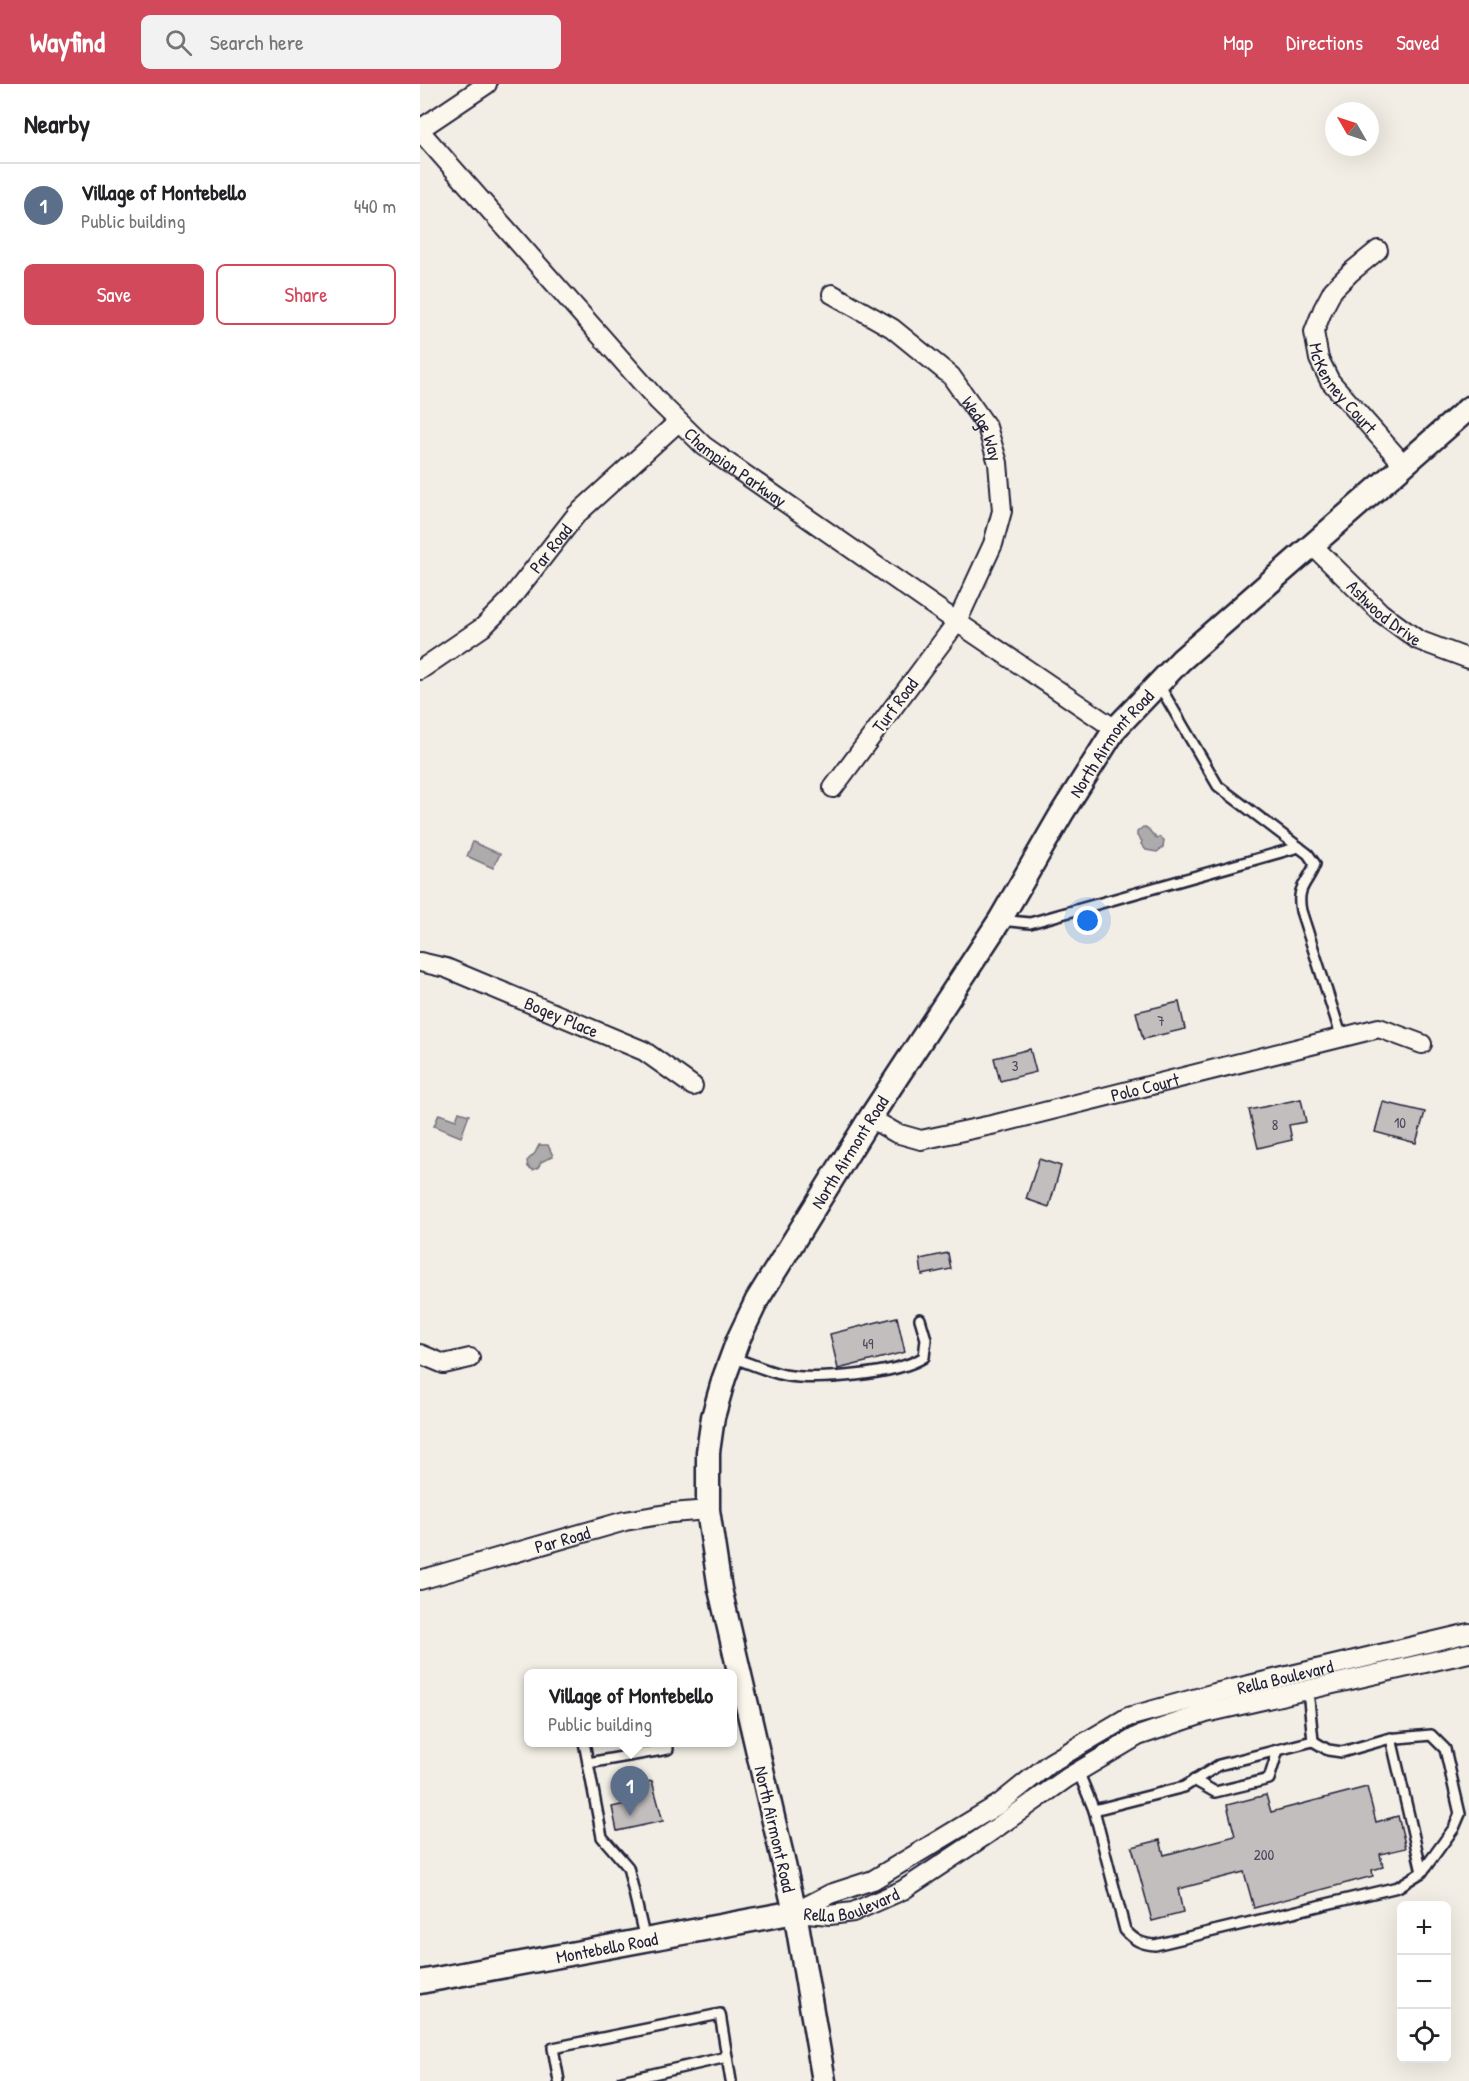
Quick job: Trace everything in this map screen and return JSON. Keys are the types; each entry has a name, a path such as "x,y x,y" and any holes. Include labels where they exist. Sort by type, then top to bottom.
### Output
{"street":[{"path":"420,130 487,84"},
{"name":"Champion Parkway","path":"420,130 678,422 704,446 1115,729"},
{"name":"McKenney Court","path":"1378,250 1333,290 1314,332 1319,359 1330,381 1404,465"},
{"name":"Wedge Way","path":"832,294 892,328 951,376 987,427 998,463 1002,511 993,544 957,622"},
{"name":"North Airmont Road","path":"824,2081 795,1912 720,1589 708,1510 708,1452 711,1429 731,1357 757,1300 870,1118 1000,920 1062,813 1115,729 1157,683 1469,408"},
{"name":"Par Road","path":"420,670 483,627 508,602 576,515 678,422"},
{"name":"Ashwood Drive","path":"1313,546 1382,613 1418,640 1469,659"},
{"name":"Turf Road","path":"833,788 957,622"},
{"name":"Bogey Place","path":"420,962 446,968 644,1051 693,1086"},
{"name":"Polo Court","path":"870,1118 896,1133 921,1140 996,1124 1379,1028 1422,1044"},
{"path":"420,1354 444,1364 470,1358"},
{"name":"Par Road","path":"420,1580 625,1521 708,1510"},
{"name":"Rella Boulevard","path":"795,1912 830,1894 873,1880 999,1804 1050,1763 1128,1717 1215,1693 1469,1633"},
{"name":"Rella Boulevard","path":"795,1912 830,1915 853,1912 903,1890 1078,1771 1134,1737 1206,1713 1469,1653"},
{"path":"1374,1655 1378,1674"},
{"path":"1128,1717 1134,1737"},
{"path":"999,1804 1010,1818"},
{"name":"Montebello Road","path":"420,1982 795,1912"}],"lane":[{"path":"1157,683 1218,786 1308,854 1315,864 1300,890 1299,899 1342,1038"},
{"path":"1000,920 1030,923 1299,847"},
{"path":"731,1357 783,1375 826,1378 860,1375 901,1366 924,1357 926,1339 920,1319"},
{"path":"1308,1690 1312,1741"},
{"path":"1078,1771 1094,1810 1125,1930 1135,1941 1146,1945 1155,1945 1398,1887 1422,1872 1454,1828 1460,1814 1445,1749 1431,1735 1391,1738 1342,1752 1328,1750 1312,1741 1219,1765 1184,1787 1094,1810"},
{"path":"1391,1738 1422,1872"},
{"path":"585,1747 602,1837 628,1867 645,1940"},
{"path":"588,1763 668,1749 668,1747"},
{"path":"1194,1780 1215,1792 1269,1779 1278,1750"},
{"path":"559,2081 553,2048 720,2014 731,2081"},
{"path":"622,2081 727,2057"}],"shaded area":[{"path":"1143,827 1147,828 1157,839 1160,837 1164,840 1163,847 1157,852 1146,850 1141,844 1142,841 1137,836 1137,832"},
{"path":"473,842 500,854 493,868 467,856"},
{"path":"459,1112 469,1115 461,1137 434,1126 439,1114 456,1120"},
{"path":"539,1145 548,1145 553,1156 541,1162 538,1168 533,1170 528,1167 527,1161"}],"building":[{"path":"1179,1002 1185,1029 1143,1039 1136,1012"},
{"path":"1030,1049 1036,1072 1000,1081 994,1058"},
{"path":"1301,1099 1306,1122 1289,1125 1292,1140 1258,1148 1249,1110"},
{"path":"1383,1102 1425,1112 1416,1143 1375,1132"},
{"path":"1039,1159 1061,1166 1049,1207 1026,1199"},
{"path":"948,1253 951,1269 922,1275 920,1259"},
{"path":"897,1317 905,1352 838,1369 830,1334"},
{"path":"652,1781 663,1821 617,1831 612,1807 625,1804 621,1788"},
{"path":"1367,1787 1376,1822 1398,1816 1406,1848 1380,1854 1383,1867 1372,1870 1373,1876 1254,1908 1244,1872 1178,1889 1183,1913 1152,1921 1132,1847 1160,1840 1164,1855 1235,1836 1227,1805 1266,1795 1271,1812"}],"place":[{"name":"Village of Montebello","path":"630,1816"}]}
